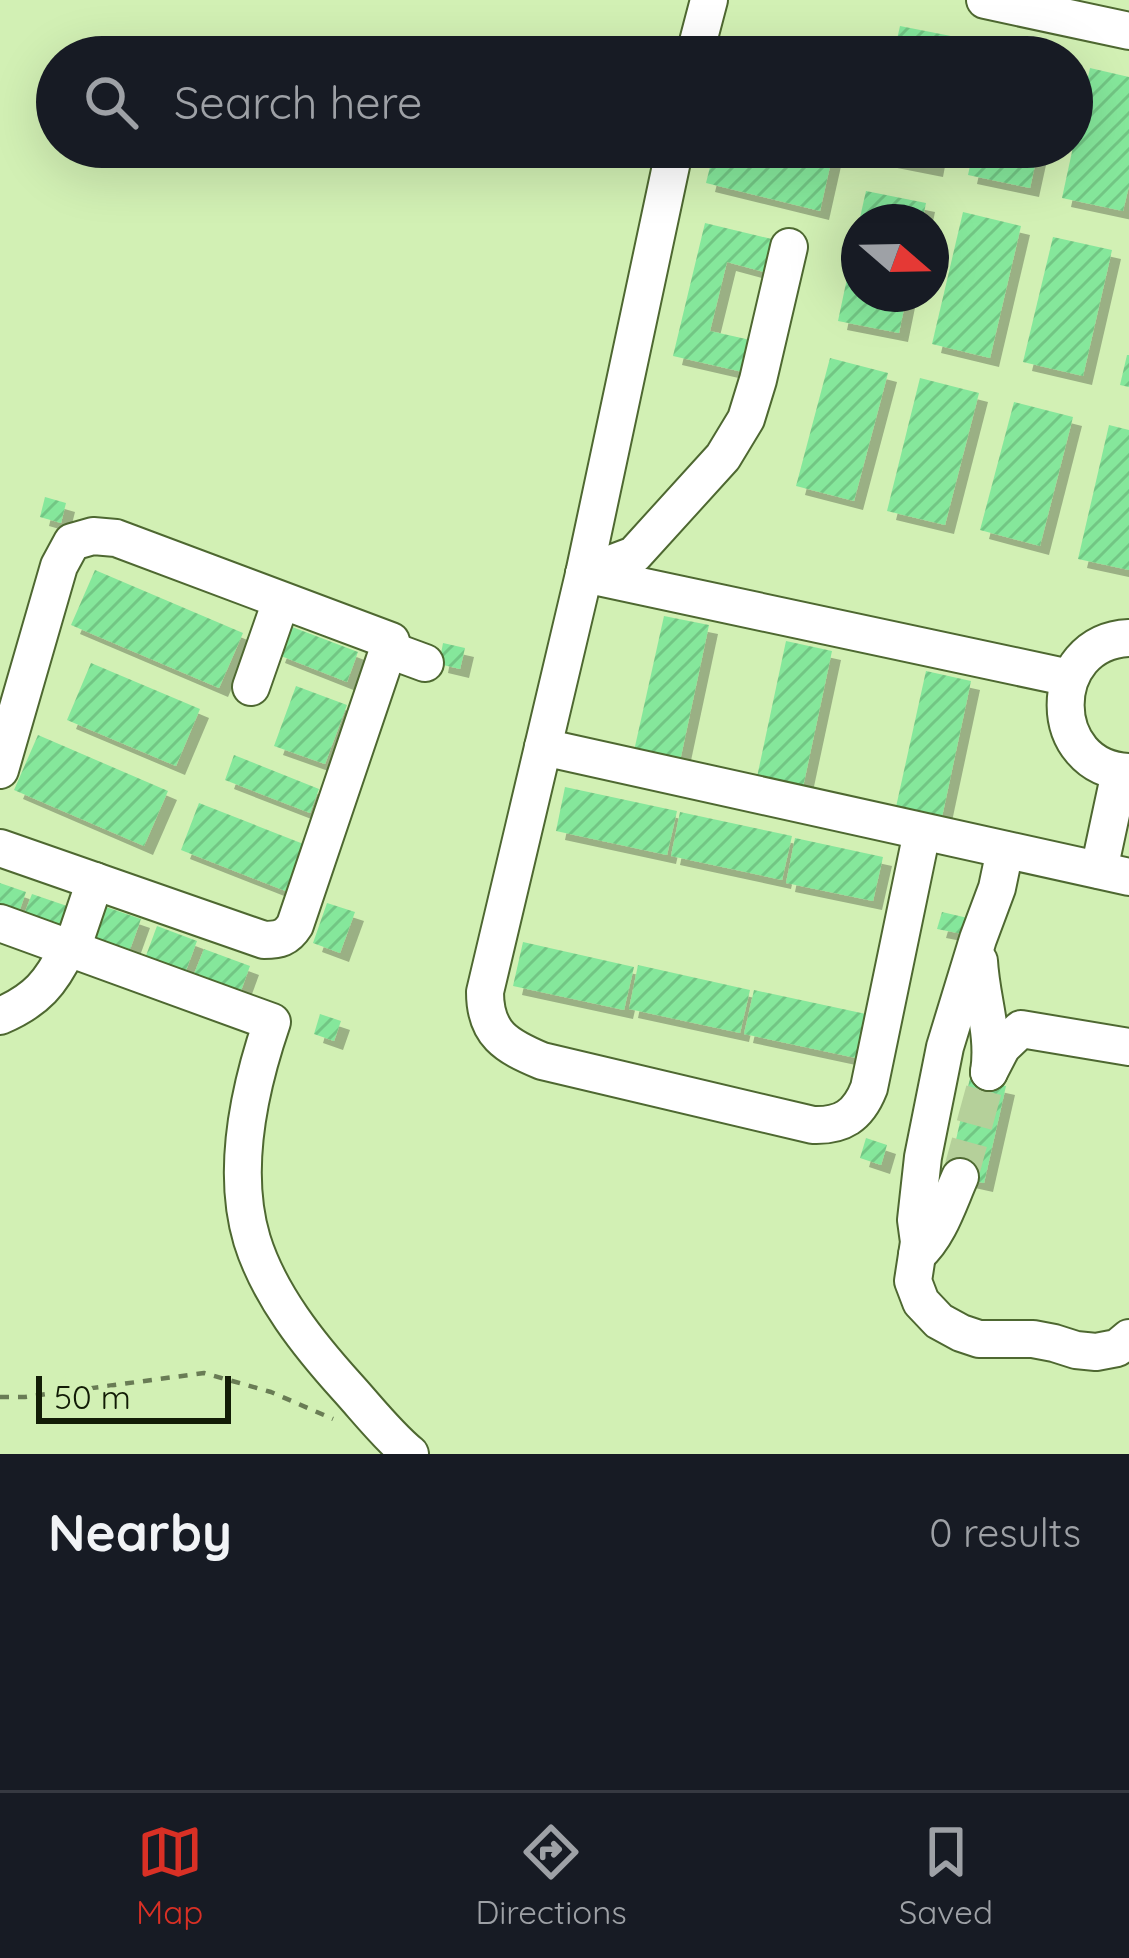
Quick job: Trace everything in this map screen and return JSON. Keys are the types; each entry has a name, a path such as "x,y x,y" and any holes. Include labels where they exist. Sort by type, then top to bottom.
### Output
{"lane":[{"path":"700,36 710,0"},
{"path":"986,0 1129,31"},
{"path":"671,168 584,574 485,992 485,1016 501,1039 542,1061 813,1125 848,1120 862,1106 868,1088 922,832"},
{"path":"584,574 634,555 723,457 746,419 789,247"},
{"path":"0,770 58,566 72,542 93,536 116,538 391,641 288,935 265,940 0,848"},
{"path":"584,574 1070,678"},
{"path":"251,687 281,601"},
{"path":"543,747 1114,874 1124,772 1098,764 1080,749 1064,706 1078,663 1096,647 1129,638"},
{"path":"387,649 425,663"},
{"path":"1005,850 945,1047 922,1157 916,1220 920,1242 913,1281 921,1301 939,1321 979,1339 1054,1342 1076,1351 1096,1352 1117,1348 1129,1338"},
{"path":"0,1016 23,1006 52,980 70,948 95,881"},
{"path":"0,923 272,1022 252,1089 245,1141 244,1199 252,1241 276,1294 320,1357 410,1454"},
{"path":"978,939 982,1000 992,1042 987,1077 1002,1047 1021,1029 1129,1047"},
{"path":"917,1255 935,1233 960,1177"}],"path":[{"path":"0,1397 204,1373 271,1391 347,1425"}],"building":[{"path":"900,26 951,36 898,36"},
{"path":"1093,69 1129,77 1129,186 1123,211 1062,198 1068,168 1093,168"},
{"path":"710,168 830,168 820,211 706,183"},
{"path":"970,168 1034,168 1030,188 968,175"},
{"path":"866,191 926,203 926,204 863,204"},
{"path":"963,212 1021,226 990,358 932,344 940,312 949,312 949,272"},
{"path":"705,223 776,240 768,273 727,262 710,331 755,341 747,373 673,356"},
{"path":"1053,237 1112,250 1083,376 1023,362"},
{"path":"841,307 841,312 903,312 899,333 838,321"},
{"path":"1129,355 1129,387 1120,385"},
{"path":"830,358 888,373 854,501 796,486"},
{"path":"920,378 979,393 945,525 887,511"},
{"path":"1014,402 1073,417 1040,546 980,530"},
{"path":"1109,425 1129,430 1129,570 1078,559"},
{"path":"45,497 66,503 61,523 40,517"},
{"path":"95,570 243,633 219,688 71,625"},
{"path":"664,616 709,625 680,761 634,751"},
{"path":"287,625 358,652 347,682 276,654"},
{"path":"786,641 832,651 803,787 757,777"},
{"path":"443,643 465,648 460,669 439,664"},
{"path":"91,663 200,709 176,766 67,720"},
{"path":"926,671 971,681 942,817 896,807"},
{"path":"296,686 347,705 325,764 274,746"},
{"path":"38,735 168,791 144,846 14,790"},
{"path":"234,755 319,789 310,813 225,780"},
{"path":"565,787 677,811 667,855 556,831"},
{"path":"199,803 306,845 288,892 181,850"},
{"path":"680,812 792,836 782,880 671,856"},
{"path":"795,838 883,857 873,901 786,883"},
{"path":"0,883 26,892 18,915 0,908"},
{"path":"32,894 67,906 59,929 23,917"},
{"path":"327,903 355,912 340,953 313,943"},
{"path":"103,906 141,919 128,955 90,942"},
{"path":"942,912 972,919 968,935 937,929"},
{"path":"157,926 197,941 184,976 144,961"},
{"path":"523,942 634,967 624,1010 513,986"},
{"path":"204,949 250,966 239,996 192,979"},
{"path":"638,965 750,990 740,1033 629,1009"},
{"path":"754,990 866,1014 856,1058 744,1034"},
{"path":"320,1014 341,1021 334,1041 314,1034"},
{"path":"970,1078 1006,1086 984,1183 948,1175"},
{"path":"866,1138 887,1145 881,1165 860,1158"}],"tunnel":[{"path":"960,1177 986,1082"}]}
